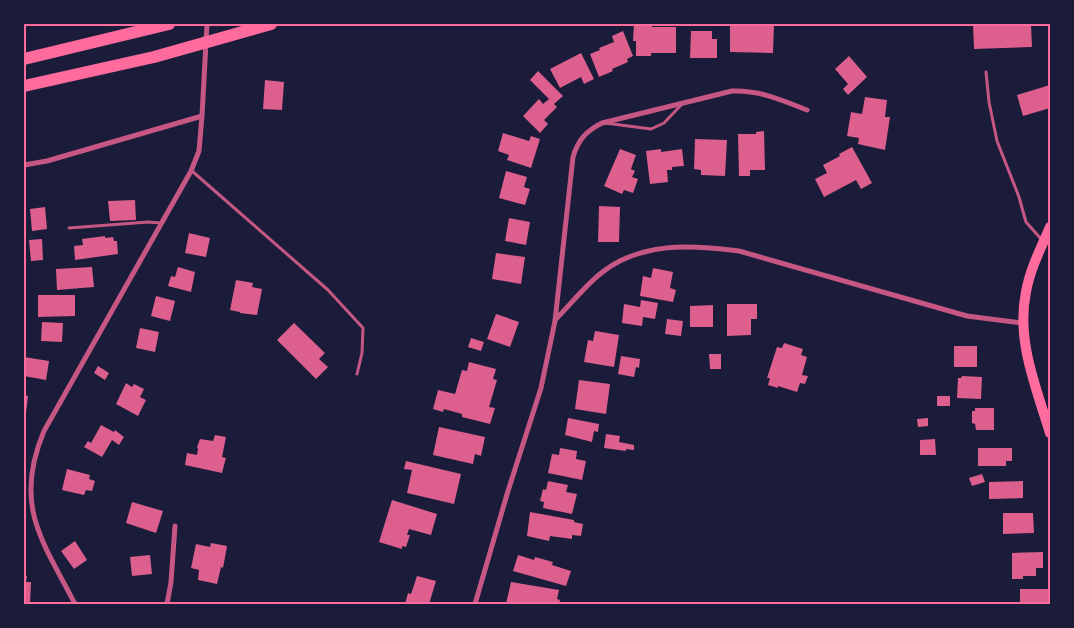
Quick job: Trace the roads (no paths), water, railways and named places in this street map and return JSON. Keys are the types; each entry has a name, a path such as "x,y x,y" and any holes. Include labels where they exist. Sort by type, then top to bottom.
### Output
{"highway":[{"path":"24,59 169,24"},
{"path":"24,86 154,57 266,25"}],"main road":[{"path":"1050,227 1026,290 1022,323 1030,367 1050,433"}],"street":[{"path":"75,604 40,536 33,516 30,494 31,473 36,452 44,432 162,224 191,171 199,151 208,34 207,24"},
{"path":"475,604 541,388 555,320 573,158 576,146 582,136 602,123 732,91 746,90 765,94 807,110"},
{"path":"24,165 47,161 202,116"},
{"path":"555,320 600,274 617,262 636,253 657,248 710,247 739,251 967,316 1022,323"},
{"path":"166,604 171,582 175,526"}],"lane":[{"path":"986,72 988,102 997,141 1019,197 1026,222 1044,242"},
{"path":"602,123 651,129 664,123 684,103"},
{"path":"191,171 328,290 363,328 362,353 357,374"},
{"path":"69,228 148,222 162,224"}]}
